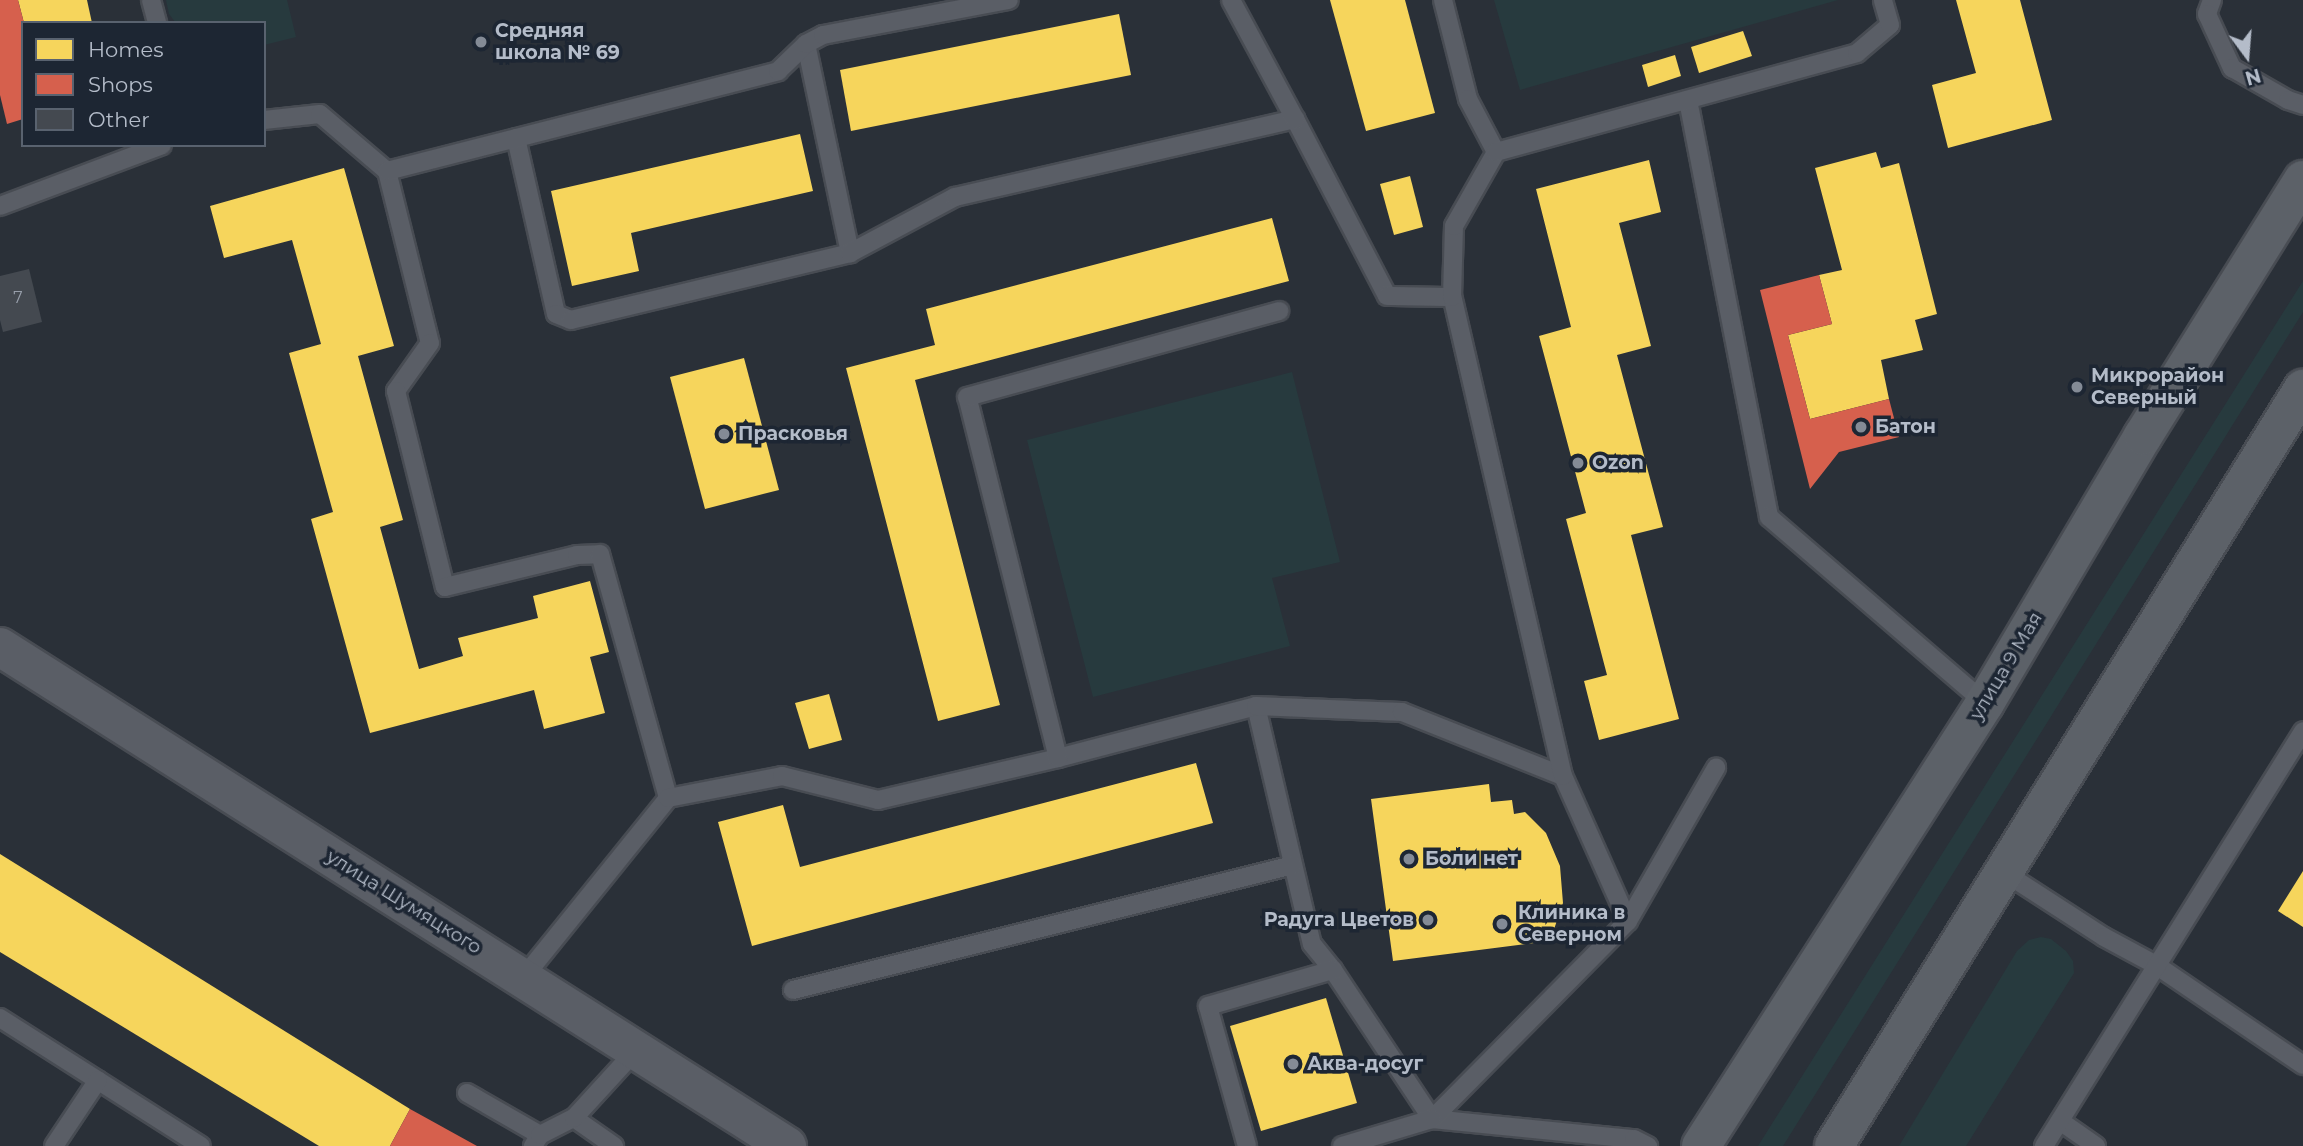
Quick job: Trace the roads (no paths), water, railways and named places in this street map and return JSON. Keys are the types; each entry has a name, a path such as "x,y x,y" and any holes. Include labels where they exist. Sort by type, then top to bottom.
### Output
{"main road":[{"name":"улица 9 Мая","path":"1701,1146 1985,704 2143,436 2303,180"},
{"path":"1835,1146 2303,389"}],"street":[{"path":"0,618 10,653"},
{"name":"улица Шумяцкого","path":"10,653 787,1146"}],"lane":[{"path":"151,0 156,21"},
{"path":"387,171 778,71 806,44 823,36 1009,0"},
{"path":"1231,0 1387,296 1452,297"},
{"path":"1443,0 1468,99 1496,152"},
{"path":"1628,921 1563,776 1452,297 1454,226 1496,152 1857,53 1890,25 1883,0"},
{"path":"2213,0 2207,14 2232,68 2288,100 2303,105"},
{"path":"806,44 850,253"},
{"path":"1688,100 1769,517 1985,704"},
{"path":"266,120 320,114 387,171 430,343 396,391 445,587 578,555 600,554 668,798"},
{"path":"516,138 556,314 570,320 850,253 955,197 1295,119"},
{"path":"0,206 157,147"},
{"path":"1058,758 967,397 1279,311"},
{"path":"523,978 668,798 782,776 878,800 1058,758 1256,706 1402,712 1563,776"},
{"path":"1256,706 1312,944 1333,970 1432,1119"},
{"path":"2044,1146 2303,731"},
{"path":"1432,1119 1628,921 1716,768"},
{"path":"793,990 1293,865"},
{"path":"2003,871 2104,937 2156,965 2303,1065"},
{"path":"1247,1146 1208,1006 1333,970"},
{"path":"0,1018 201,1146"},
{"path":"467,1093 536,1141 574,1118 637,1049"},
{"path":"54,1146 98,1080"},
{"path":"574,1118 614,1146"},
{"path":"1342,1146 1432,1119 1634,1139 1648,1146"},
{"path":"2060,1121 2095,1146"}],"place":[{"name":"Средняя школа № 69","path":"481,42"},
{"name":"Микрорайон Северный","path":"2077,387"},
{"name":"Батон","path":"1861,427"},
{"name":"Прасковья","path":"724,434"},
{"name":"Ozon","path":"1578,463"},
{"name":"Боли нет","path":"1409,859"},
{"name":"Радуга Цветов","path":"1428,920"},
{"name":"Клиника в Северном","path":"1502,924"},
{"name":"Аква-досуг","path":"1293,1064"}]}
